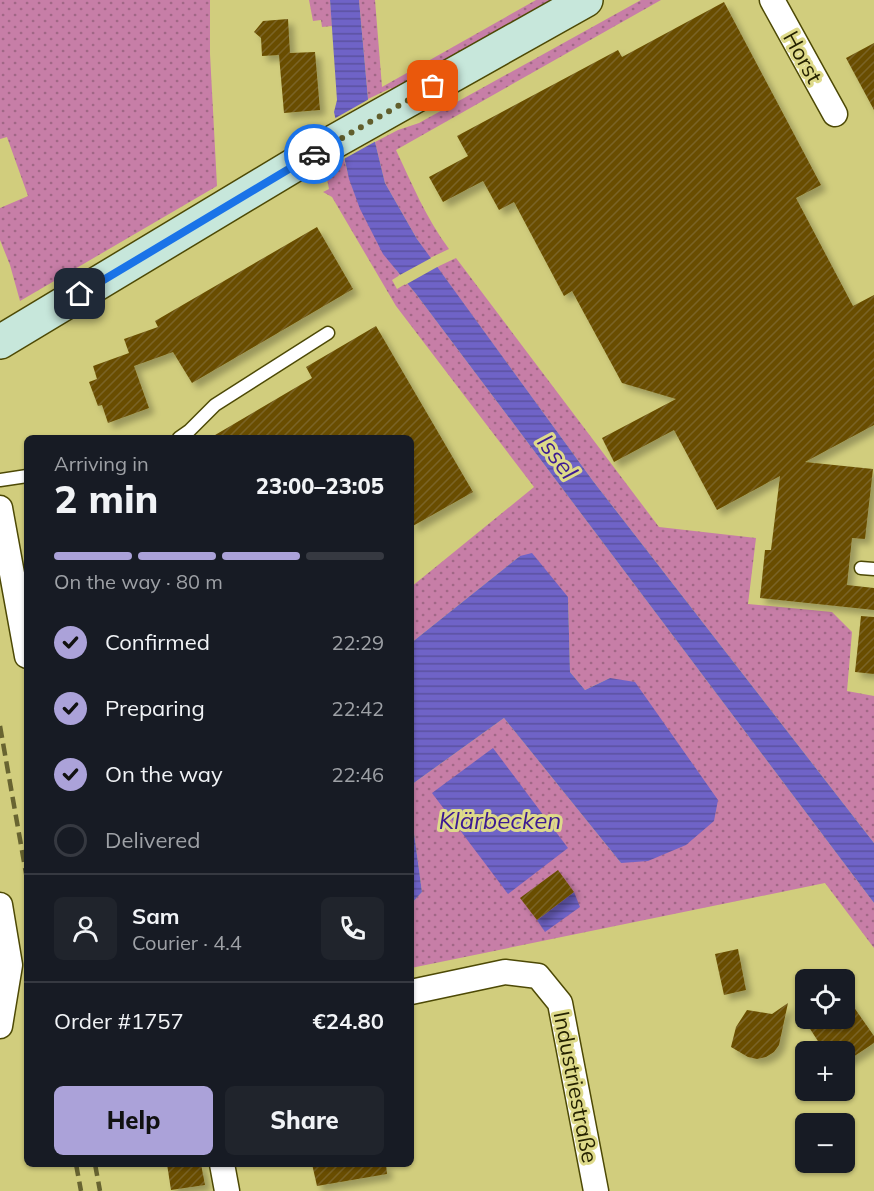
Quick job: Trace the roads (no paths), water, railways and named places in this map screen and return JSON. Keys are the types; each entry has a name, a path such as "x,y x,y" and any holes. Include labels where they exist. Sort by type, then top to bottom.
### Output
{"main road":[{"path":"0,342 321,149 586,0"}],"street":[{"name":"Horst","path":"772,0 835,114"},
{"path":"0,508 24,640"},
{"path":"0,905 10,964 0,1026"},
{"name":"Industriestraße","path":"414,991 505,972 538,976 560,1003 596,1191"},
{"path":"223,1167 227,1191"}],"lane":[{"path":"183,435 215,405 328,333"},
{"path":"0,480 24,476"}],"water":[{"name":"Issel","path":"330,0 359,0 368,99 375,142 385,183 417,239 593,481 874,843 874,903 416,294 383,254 360,209 349,179 334,112 337,100"},
{"path":"532,553 568,597 570,672 585,690 610,678 635,682 718,800 714,821 686,845 648,861 621,863 504,718 414,783 414,641 520,556"},
{"name":"Klärbecken","path":"493,748 568,848 508,894 432,793"},
{"path":"414,833 422,892 414,901"},
{"name":"Klärbecken","path":"574,892 580,907 545,932 537,920"}],"railway":[{"path":"0,726 24,862"},
{"path":"77,1167 81,1191"},
{"path":"96,1167 100,1191"}]}
